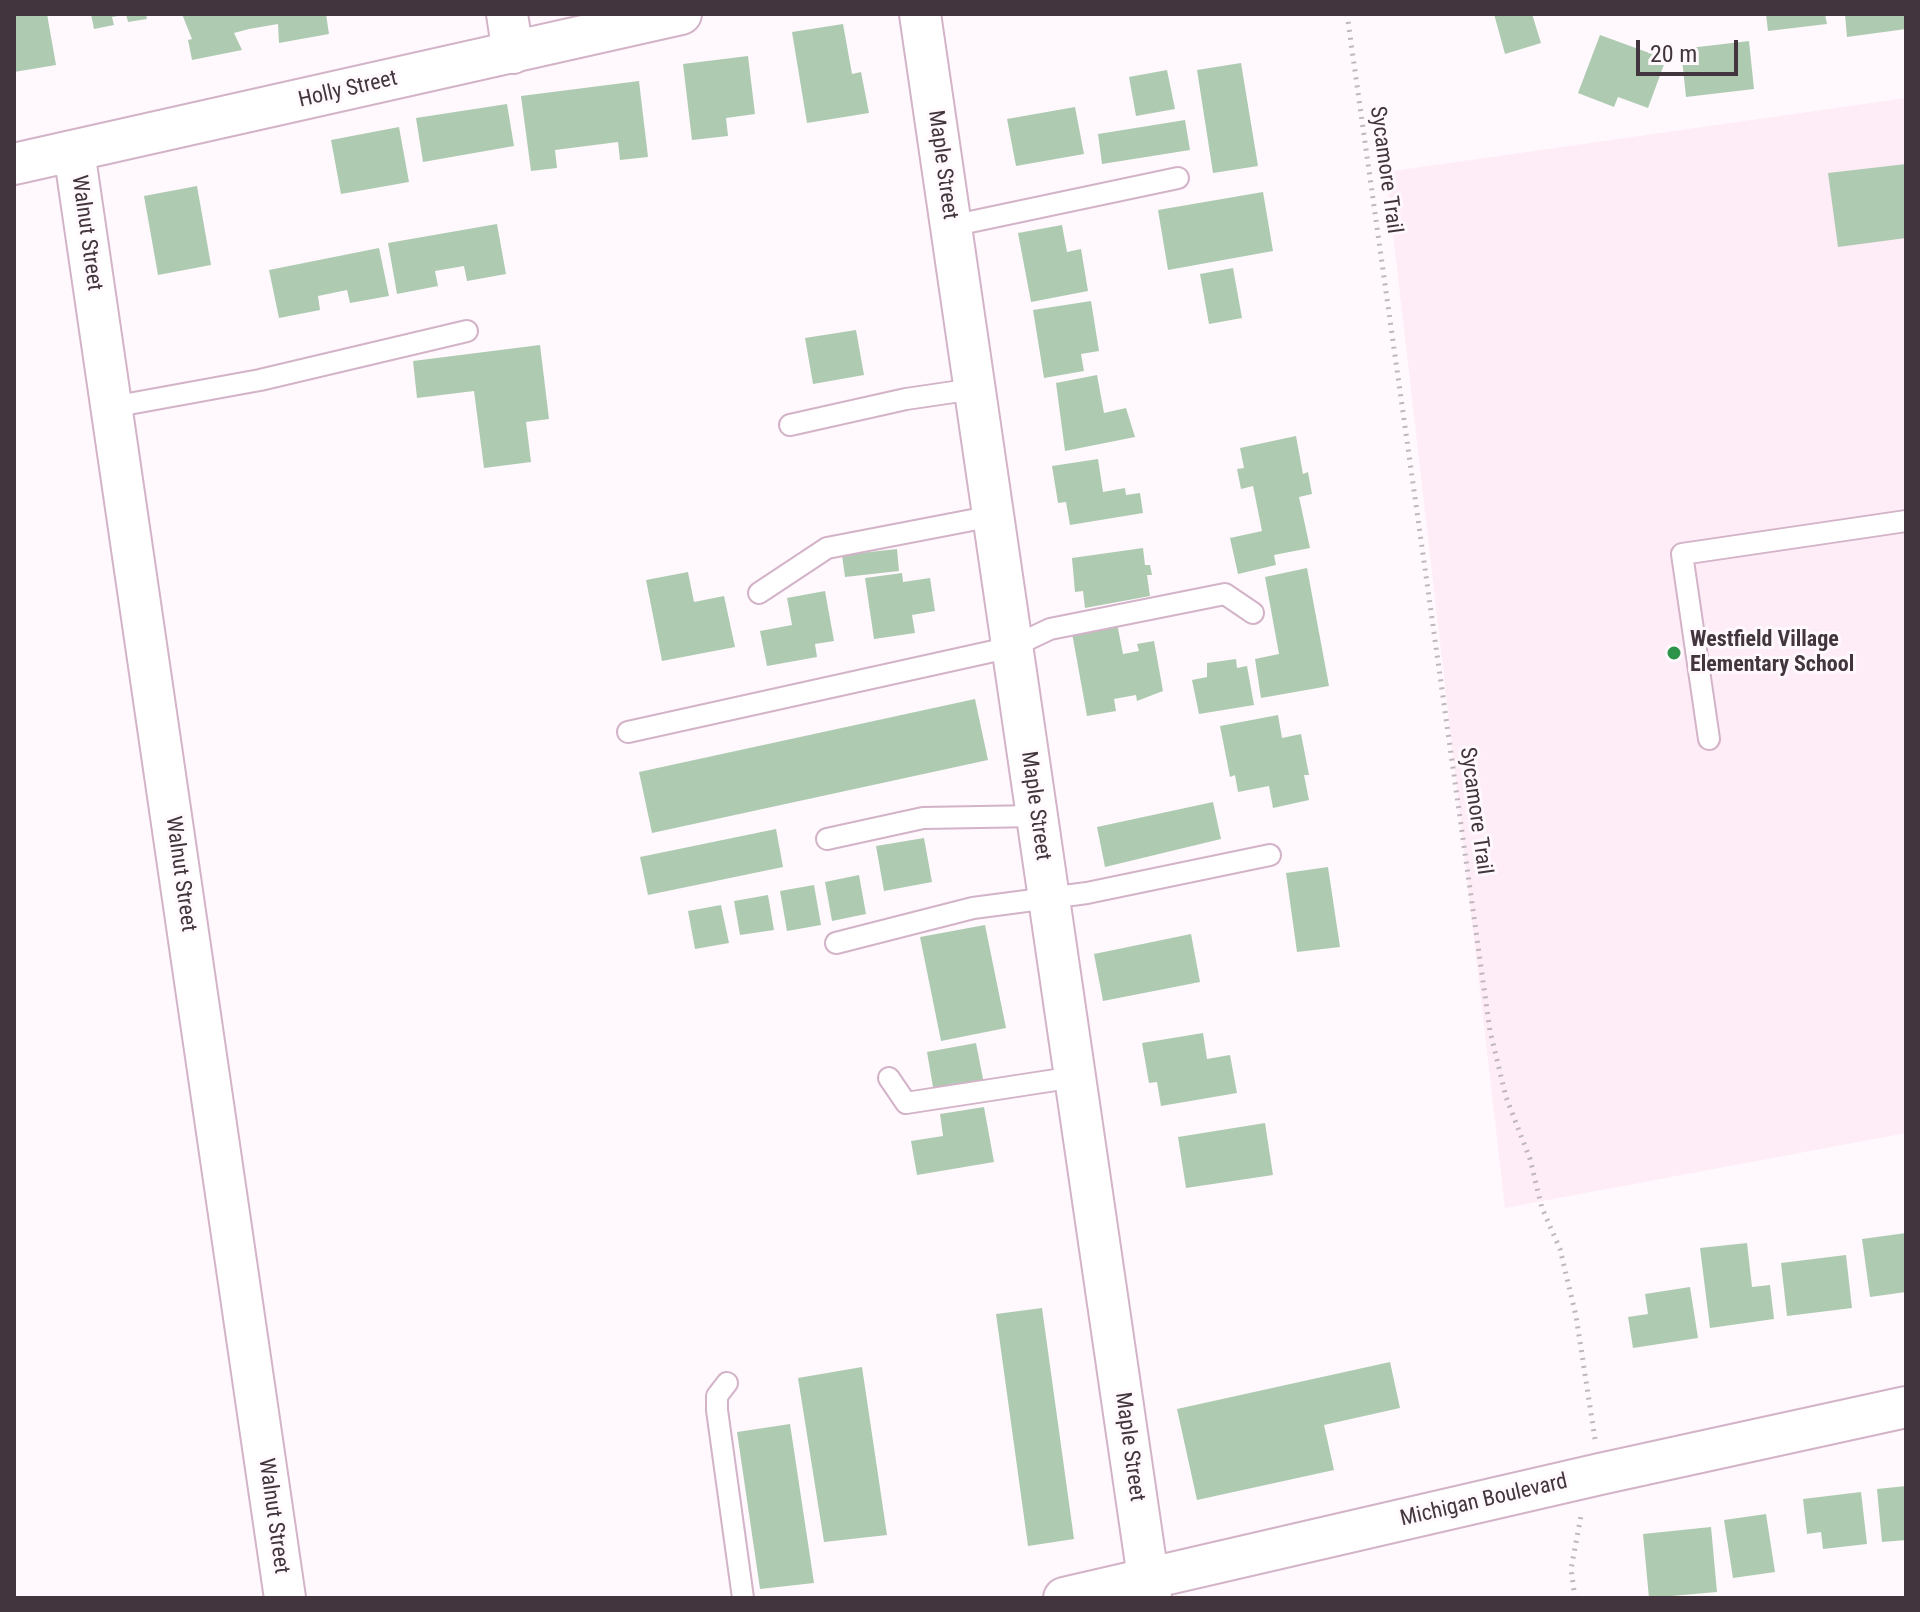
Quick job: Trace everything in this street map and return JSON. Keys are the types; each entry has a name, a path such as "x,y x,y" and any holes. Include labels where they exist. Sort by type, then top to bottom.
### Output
{"street":[{"name":"Holly Street","path":"14,164 74,151 510,33 681,14"},
{"name":"Maple Street","path":"920,14 1150,1589"},
{"name":"Walnut Street","path":"74,151 285,1598"},
{"name":"Michigan Boulevard","path":"1064,1598 1150,1589 1600,1474 1906,1407"}],"lane":[{"path":"951,226 1178,178"},
{"path":"112,407 260,380 467,331"},
{"path":"790,425 906,399 974,389"},
{"path":"759,593 827,548 993,516"},
{"path":"1709,739 1682,554 1906,521"},
{"path":"628,732 1012,647 1050,629 1225,594 1253,613"},
{"path":"827,839 923,818 1037,816"},
{"path":"836,943 973,908 1087,893 1270,855"},
{"path":"889,1078 906,1103 1075,1077"},
{"path":"727,1383 717,1396 717,1410 743,1598"}],"path":[{"name":"Sycamore Trail","path":"1347,14 1490,1031 1506,1097 1530,1159 1542,1208 1560,1249 1576,1316 1600,1474"},
{"path":"1575,1598 1571,1569 1579,1523 1600,1474"}],"shaded area":[{"name":"Westfield Village Elementary School","path":"1906,98 1906,1133 1505,1208 1386,172"}],"building":[{"path":"14,14 47,14 56,65 14,72"},
{"path":"91,14 118,16 112,17 114,25 94,29"},
{"path":"126,14 146,14 147,19 128,22"},
{"path":"182,14 326,14 329,34 279,43 278,24 249,29 234,33 242,50 192,60 188,40 192,39"},
{"path":"1494,14 1532,14 1541,43 1505,54"},
{"path":"1766,14 1825,14 1827,24 1768,31"},
{"path":"1845,14 1906,14 1906,29 1847,37"},
{"path":"843,24 852,74 861,72 869,113 807,123 792,32"},
{"path":"1600,35 1666,59 1648,108 1618,97 1614,107 1578,93"},
{"path":"1749,41 1754,89 1686,97 1681,49"},
{"path":"748,56 755,114 726,118 728,136 692,140 683,64"},
{"path":"1241,63 1258,166 1213,173 1197,70"},
{"path":"1167,70 1175,109 1136,116 1129,77"},
{"path":"639,81 648,157 620,160 618,142 555,150 557,168 531,171 521,96"},
{"path":"507,104 514,146 423,162 416,118"},
{"path":"1075,107 1084,154 1016,166 1007,119"},
{"path":"1185,120 1190,150 1102,164 1098,134"},
{"path":"399,127 409,182 341,194 331,140"},
{"path":"1906,164 1906,238 1838,247 1828,173"},
{"path":"197,186 211,265 158,275 144,196"},
{"path":"1263,192 1273,251 1168,270 1158,210"},
{"path":"497,224 506,274 467,281 464,266 435,271 438,286 397,294 388,243"},
{"path":"1062,225 1067,252 1081,249 1088,291 1031,302 1018,233"},
{"path":"379,248 389,296 350,303 347,290 318,296 320,310 279,318 269,270"},
{"path":"1233,268 1242,318 1209,324 1200,274"},
{"path":"1091,301 1099,351 1081,354 1084,371 1044,378 1033,310"},
{"path":"856,330 864,375 813,384 805,338"},
{"path":"540,345 549,419 526,422 531,462 484,468 474,391 417,398 413,361"},
{"path":"1097,375 1104,413 1126,408 1135,437 1065,451 1056,383"},
{"path":"1296,436 1303,474 1308,472 1312,494 1299,497 1310,548 1274,555 1276,565 1238,574 1230,538 1262,531 1253,486 1241,489 1237,469 1244,468 1240,448"},
{"path":"1098,459 1103,492 1125,488 1126,495 1140,493 1143,513 1070,525 1066,502 1058,503 1052,466"},
{"path":"1143,548 1145,565 1150,565 1152,575 1147,575 1150,596 1085,608 1083,591 1075,592 1072,558"},
{"path":"897,549 899,571 845,577 842,555"},
{"path":"1307,568 1329,686 1261,698 1255,659 1279,654 1265,577"},
{"path":"688,572 694,602 724,596 735,647 662,661 646,580"},
{"path":"902,573 903,582 930,578 935,611 912,615 915,633 874,639 865,578"},
{"path":"825,591 834,641 815,644 817,657 767,666 760,631 792,625 787,598"},
{"path":"1117,623 1123,654 1139,651 1137,644 1154,641 1163,691 1137,701 1136,695 1114,699 1116,711 1087,716 1072,633"},
{"path":"1236,659 1237,668 1247,666 1254,705 1199,714 1192,680 1207,677 1207,663"},
{"path":"975,699 988,760 652,833 639,772"},
{"path":"1278,715 1282,738 1301,734 1309,775 1304,775 1309,800 1273,808 1269,786 1238,792 1235,775 1230,777 1220,726"},
{"path":"1213,802 1221,839 1105,867 1097,827"},
{"path":"776,829 783,867 648,895 640,857"},
{"path":"924,838 932,882 884,891 876,846"},
{"path":"1328,867 1340,947 1297,952 1286,873"},
{"path":"859,875 866,914 832,921 825,882"},
{"path":"814,885 821,925 787,931 780,891"},
{"path":"768,895 774,930 740,935 734,901"},
{"path":"721,905 729,943 695,949 688,911"},
{"path":"985,925 1006,1028 941,1041 920,937"},
{"path":"1191,934 1200,982 1103,1001 1094,954"},
{"path":"1203,1033 1207,1059 1230,1055 1237,1093 1161,1106 1157,1082 1149,1083 1142,1043"},
{"path":"976,1043 984,1084 934,1093 927,1052"},
{"path":"984,1107 994,1162 917,1175 911,1141 943,1136 940,1114"},
{"path":"1265,1123 1273,1175 1186,1188 1178,1137"},
{"path":"1906,1233 1906,1292 1870,1297 1862,1239"},
{"path":"1747,1243 1752,1287 1770,1285 1774,1319 1710,1328 1700,1248"},
{"path":"1846,1255 1852,1308 1787,1316 1781,1263"},
{"path":"1690,1287 1698,1338 1633,1348 1628,1317 1648,1314 1645,1294"},
{"path":"1042,1308 1074,1539 1028,1546 996,1314"},
{"path":"1390,1362 1400,1408 1324,1425 1334,1470 1197,1500 1177,1409"},
{"path":"862,1367 887,1535 824,1542 798,1378"},
{"path":"790,1424 814,1583 760,1589 737,1432"},
{"path":"1906,1486 1906,1540 1882,1542 1877,1489"},
{"path":"1861,1492 1867,1544 1823,1549 1821,1532 1807,1534 1803,1499"},
{"path":"1766,1514 1775,1572 1733,1578 1724,1520"},
{"path":"1711,1527 1717,1592 1649,1598 1643,1534"}],"place":[{"name":"Westfield Village Elementary School","path":"1674,653"}]}
